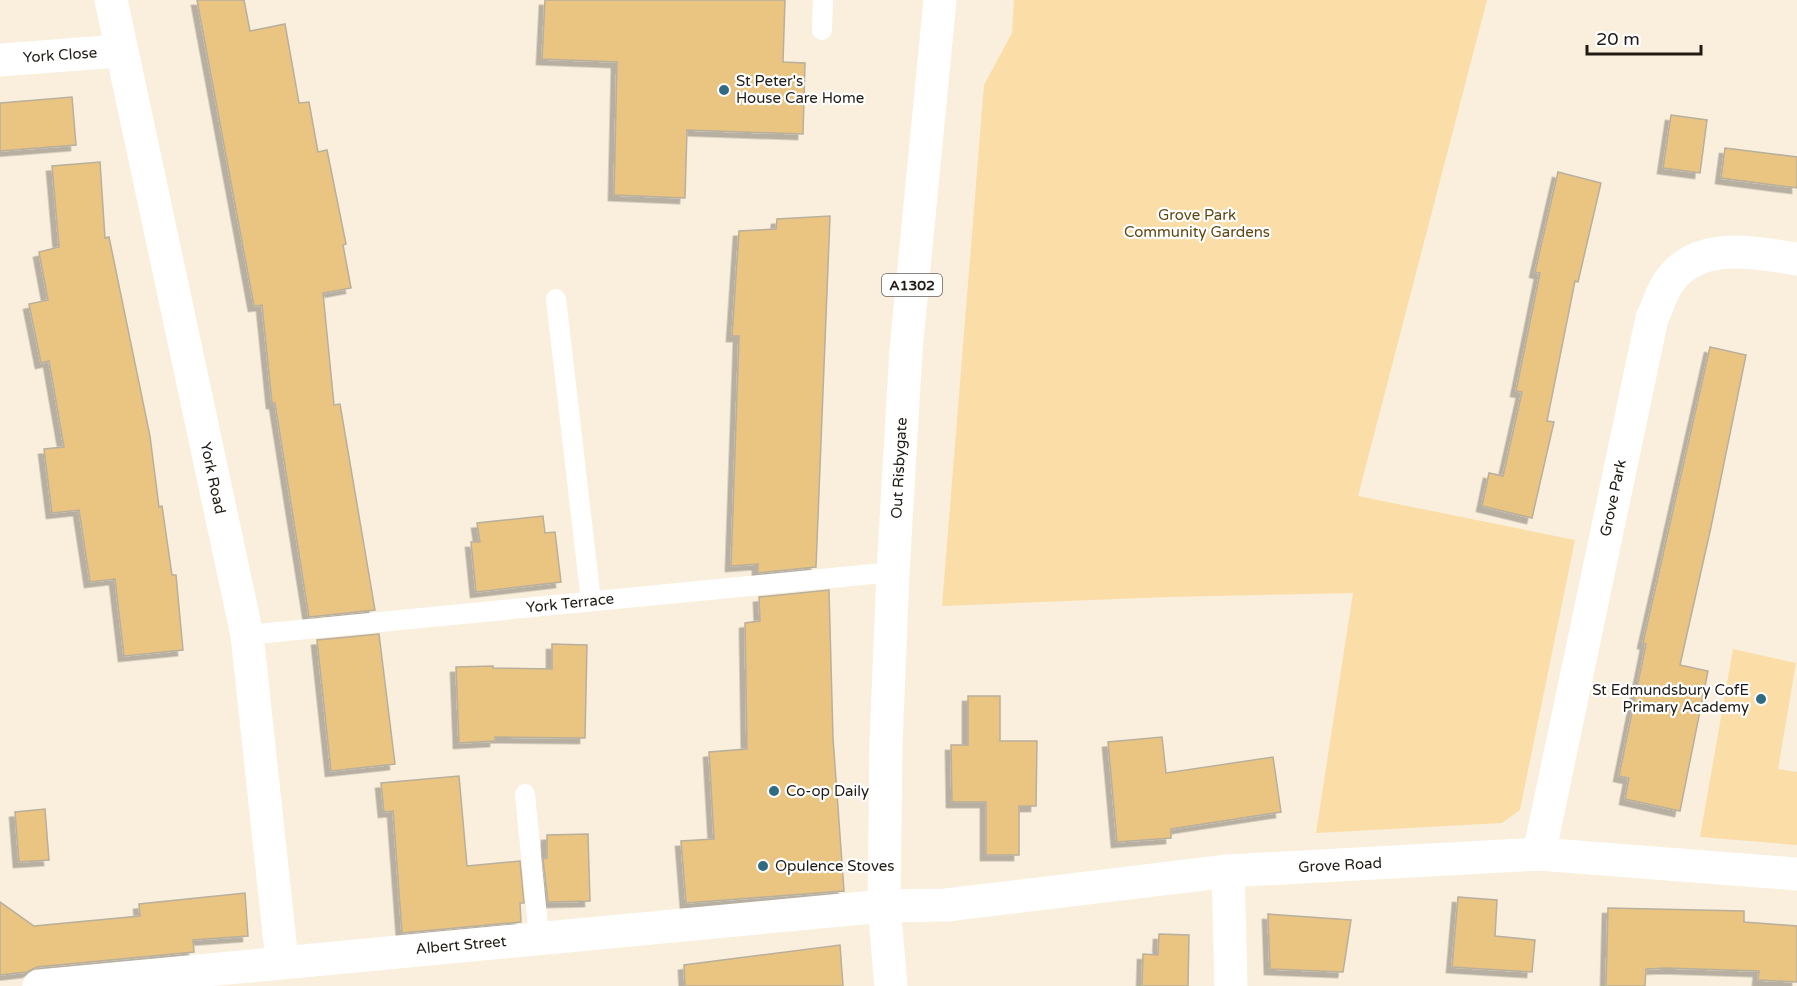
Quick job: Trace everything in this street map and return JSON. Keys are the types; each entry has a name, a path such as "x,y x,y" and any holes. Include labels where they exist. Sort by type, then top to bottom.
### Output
{"street":[{"name":"York Road","path":"111,0 120,51 247,634 282,961"},
{"name":"Out Risbygate","path":"885,921 886,743 906,351 940,0"},
{"name":"York Close","path":"0,60 120,51"},
{"name":"Grove Park","path":"1539,854 1652,318 1670,280 1692,260 1735,250 1797,259"},
{"name":"Grove Road","path":"885,921 946,905 1228,871 1539,854 1797,874"},
{"path":"1228,871 1231,986"},
{"name":"Albert Street","path":"39,986 539,938 885,921"},
{"name":"A1302","path":"885,921 891,986"}],"lane":[{"path":"822,30 823,0"},
{"path":"556,298 591,601"},
{"name":"York Terrace","path":"247,634 893,572"},
{"path":"525,794 539,938"}],"green space":[{"name":"Grove Park Community Gardens","path":"1014,0 1487,0 1358,496 1575,540 1520,810 1502,823 1316,833 1353,593 1167,597 942,606 984,85 1012,33"},
{"name":"St Edmundsbury CofE Primary Academy","path":"1733,649 1796,663 1778,769 1797,772 1797,845 1700,837"}],"building":[{"path":"197,0 244,0 250,31 285,24 299,103 309,102 318,152 327,150 346,244 343,245 351,288 323,293 334,405 340,404 375,610 309,617 275,403 272,403 262,305 254,306"},
{"name":"St Peter's House Care Home","path":"545,0 785,0 783,62 805,63 803,134 687,130 685,198 614,195 617,62 542,59"},
{"path":"72,97 76,145 0,151 0,103"},
{"path":"1671,115 1707,120 1700,173 1663,168"},
{"path":"1725,148 1797,157 1797,188 1721,178"},
{"path":"100,162 105,238 109,237 150,436 159,507 162,506 172,575 176,575 183,650 124,656 115,579 90,582 79,510 52,513 44,449 64,447 49,361 41,363 29,304 48,300 39,252 59,247 52,166"},
{"path":"1558,172 1601,183 1578,282 1575,281 1547,421 1554,422 1532,518 1482,506 1489,473 1503,476 1522,392 1516,391 1540,273 1535,272"},
{"path":"830,216 816,567 758,573 758,564 731,566 739,336 732,336 739,231 776,229 777,219"},
{"path":"1710,347 1746,355 1680,665 1708,671 1680,811 1625,799 1629,778 1619,776 1646,644 1643,643"},
{"path":"543,516 545,533 555,532 561,582 476,592 471,542 480,542 477,523"},
{"path":"829,590 833,738 844,891 686,903 681,841 714,839 709,752 747,749 745,623 760,621 759,597"},
{"path":"379,634 395,764 331,771 317,640"},
{"path":"552,644 587,645 585,738 495,737 495,741 459,743 456,667 552,669"},
{"path":"968,696 1000,696 1000,741 1037,741 1036,806 1019,806 1019,855 986,855 986,802 952,802 951,745 968,745"},
{"path":"1162,737 1166,773 1273,757 1281,812 1171,829 1171,838 1117,842 1108,742"},
{"path":"459,776 467,866 520,861 524,903 520,903 521,922 402,933 393,811 384,812 381,783"},
{"path":"45,809 49,860 19,862 15,812"},
{"path":"588,834 590,901 548,902 543,859 547,858 547,835"},
{"path":"245,893 248,936 193,940 194,952 37,967 27,972 0,975 0,902 34,926 140,916 139,904"},
{"path":"1458,897 1497,900 1495,936 1535,940 1532,972 1452,967"},
{"path":"1608,908 1744,911 1744,922 1797,926 1797,982 1758,980 1759,971 1667,968 1646,969 1645,986 1606,986"},
{"path":"1268,914 1351,920 1343,972 1270,969"},
{"path":"1159,934 1189,935 1188,986 1142,986 1143,954 1158,955"},
{"path":"840,945 843,986 685,986 684,965"}],"place":[{"name":"St Peter's House Care Home","path":"724,90"},
{"name":"St Edmundsbury CofE Primary Academy","path":"1761,699"},
{"name":"Co-op Daily","path":"774,791"},
{"name":"Opulence Stoves","path":"763,866"}]}
